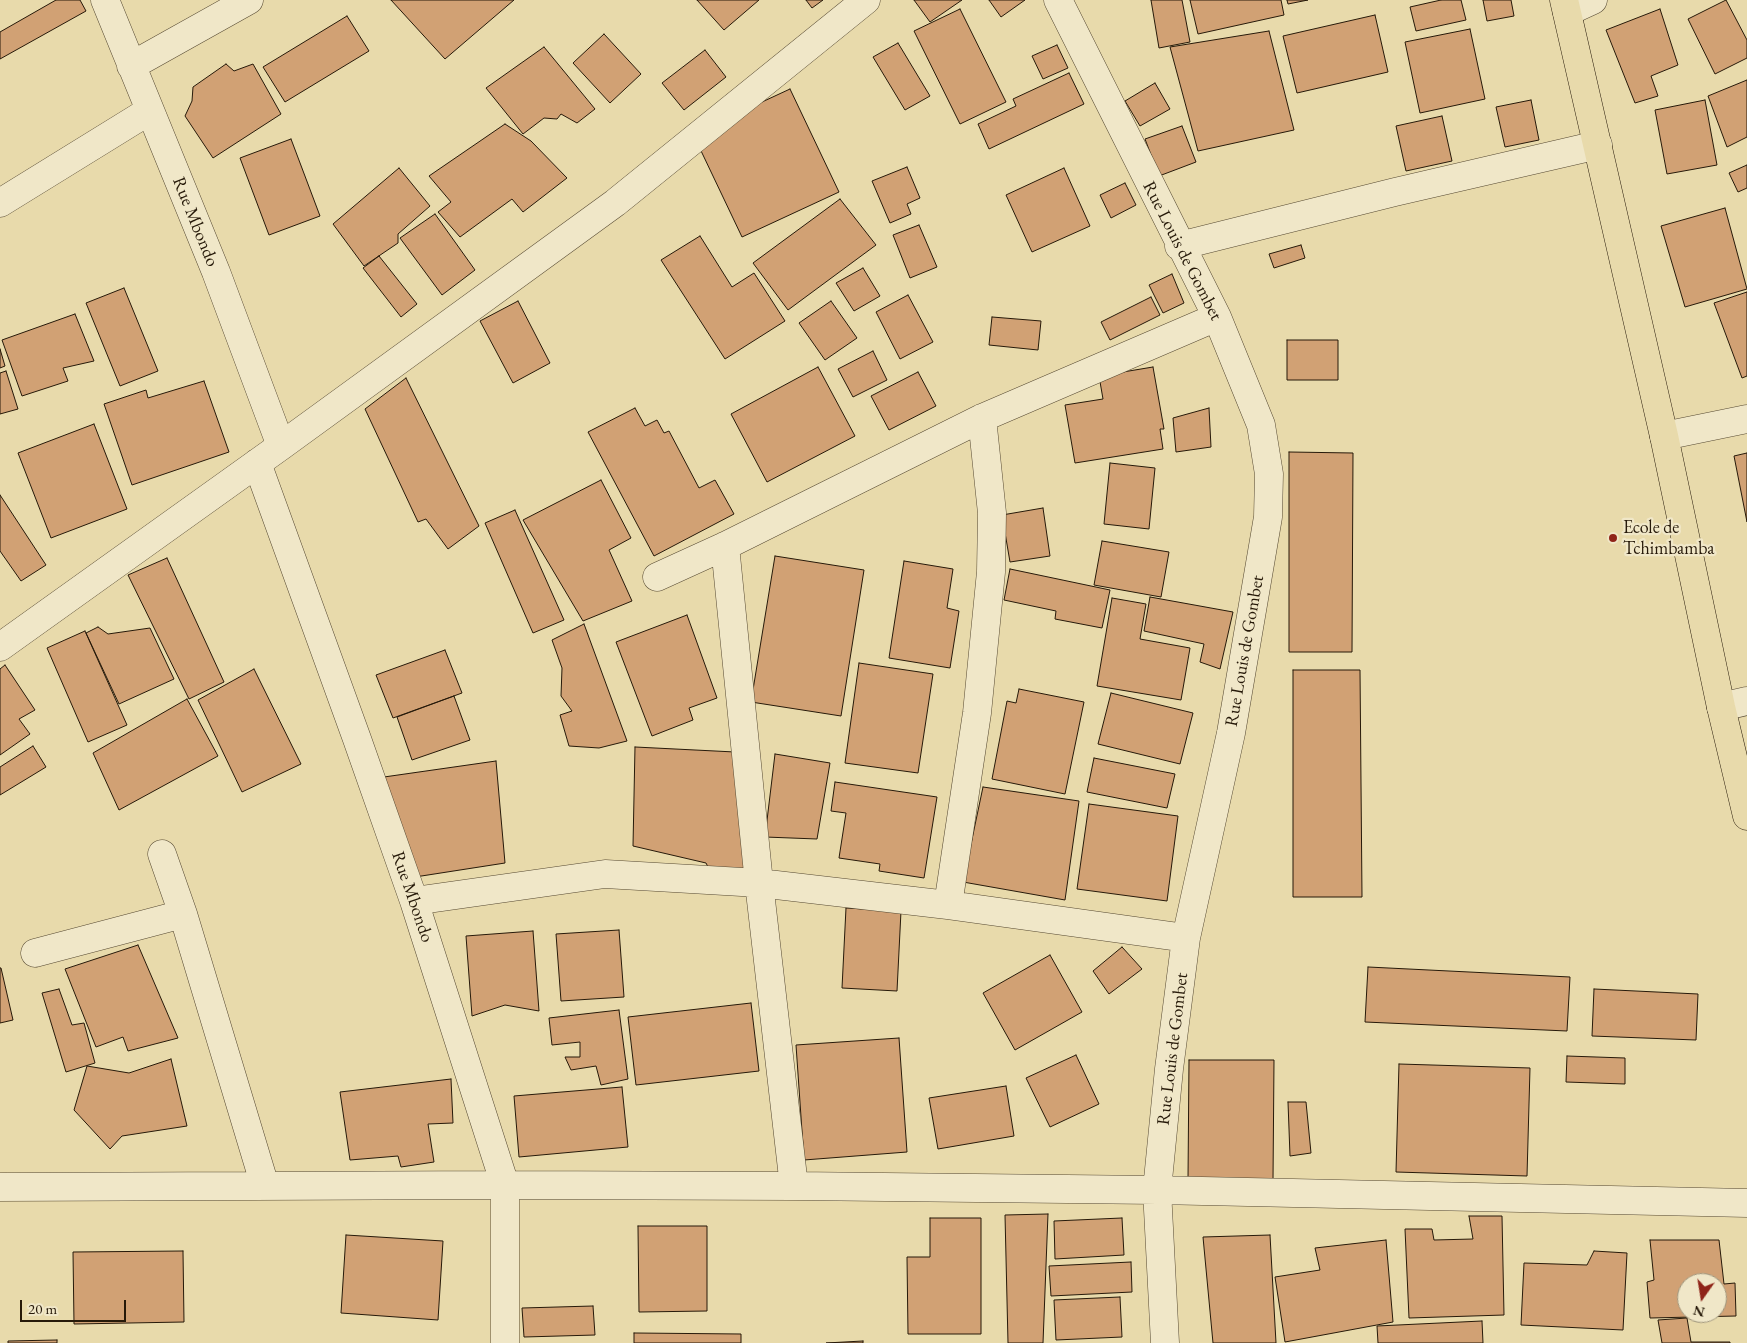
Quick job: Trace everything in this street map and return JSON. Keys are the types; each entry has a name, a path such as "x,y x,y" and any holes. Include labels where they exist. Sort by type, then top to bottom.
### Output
{"highway":[{"path":"1565,6 1664,436 1721,707 1747,816"}],"street":[{"name":"Rue Mbondo","path":"105,0 130,66 216,272 281,446"},
{"path":"130,66 249,0"},
{"path":"0,647 257,464 615,202 866,0"},
{"name":"Rue Louis de Gombet","path":"1058,0 1179,246 1217,317 1261,425 1269,474 1268,517 1231,733 1186,938 1169,1069 1157,1190 1165,1343"},
{"path":"1565,6 1593,0"},
{"path":"0,203 149,111"},
{"path":"1179,246 1395,192 1598,145"},
{"path":"657,577 725,546 982,418 1217,317"},
{"path":"948,905 977,713 991,572 992,513 982,418"},
{"path":"1664,436 1747,418"},
{"name":"Rue Mbondo","path":"257,464 414,901 505,1185 505,1343"},
{"path":"725,546 759,883 794,1186"},
{"path":"1721,707 1747,701"},
{"path":"162,854 184,914 265,1186"},
{"path":"414,901 605,874 759,883 948,905 1186,938"},
{"path":"34,953 184,914"},
{"path":"0,1188 505,1185 794,1186 1157,1190 1747,1203"}],"building":[{"path":"56,0 80,0 86,11 0,59 0,32"},
{"path":"391,0 514,0 445,59"},
{"path":"697,0 759,0 724,30"},
{"path":"806,0 823,0 812,8"},
{"path":"914,0 962,0 930,22"},
{"path":"989,0 1025,0 1001,17"},
{"path":"1151,0 1182,0 1190,42 1159,48"},
{"path":"1190,0 1281,0 1284,15 1198,34"},
{"path":"1287,0 1308,0 1288,4"},
{"path":"1441,0 1461,0 1466,20 1416,31 1410,7"},
{"path":"1483,0 1511,0 1514,16 1487,21"},
{"path":"1726,0 1747,40 1747,58 1715,74 1688,19"},
{"path":"960,9 1006,102 960,124 914,31"},
{"path":"1660,9 1678,65 1651,76 1658,96 1635,103 1606,30"},
{"path":"1375,15 1388,72 1297,93 1283,36"},
{"path":"347,16 369,51 285,102 263,67"},
{"path":"1470,29 1485,99 1420,113 1405,42"},
{"path":"1269,31 1294,130 1198,151 1170,47"},
{"path":"604,34 641,74 610,103 573,63"},
{"path":"898,43 930,96 905,110 873,57"},
{"path":"1057,45 1068,68 1043,79 1032,56"},
{"path":"544,47 595,109 577,123 561,114 557,119 544,118 523,134 486,88"},
{"path":"705,50 726,77 684,110 662,83"},
{"path":"226,64 234,71 253,64 281,114 213,158 185,116 192,101 193,87"},
{"path":"1069,73 1084,104 989,149 978,124 1016,106 1013,99"},
{"path":"1747,80 1747,137 1727,147 1708,96"},
{"path":"1155,83 1170,109 1140,126 1125,101"},
{"path":"790,89 839,192 742,237 693,134"},
{"path":"1531,100 1539,140 1505,147 1496,107"},
{"path":"1705,100 1717,165 1667,174 1655,110"},
{"path":"1442,116 1452,161 1406,171 1396,126"},
{"path":"505,124 531,141 567,178 523,212 512,199 460,237 438,212 451,202 429,176"},
{"path":"1182,126 1196,162 1159,176 1145,139"},
{"path":"291,139 320,216 269,235 240,158"},
{"path":"1747,165 1747,188 1738,192 1729,173"},
{"path":"907,167 920,198 907,204 911,214 890,223 872,181"},
{"path":"399,168 430,206 398,234 398,243 364,266 333,224"},
{"path":"1064,168 1090,226 1032,252 1006,195"},
{"path":"1125,183 1136,205 1111,218 1100,195"},
{"path":"840,199 876,245 788,310 753,263"},
{"path":"1725,208 1747,289 1685,307 1661,226"},
{"path":"435,214 475,270 442,295 400,238"},
{"path":"919,225 937,267 910,278 893,235"},
{"path":"700,236 732,287 754,273 785,321 725,359 661,260"},
{"path":"1301,245 1305,258 1274,268 1269,254"},
{"path":"379,256 417,304 401,317 363,268"},
{"path":"863,268 880,296 854,311 836,283"},
{"path":"1172,274 1184,303 1163,313 1149,285"},
{"path":"124,288 158,371 120,386 86,303"},
{"path":"1747,292 1747,376 1742,378 1714,303"},
{"path":"908,295 933,342 900,359 876,312"},
{"path":"1151,297 1160,315 1110,340 1101,322"},
{"path":"518,301 550,363 513,383 480,321"},
{"path":"831,301 857,338 825,360 799,323"},
{"path":"75,314 94,361 63,368 68,381 22,396 2,340"},
{"path":"992,317 1041,321 1038,350 989,345"},
{"path":"1287,340 1338,340 1338,380 1287,380"},
{"path":"0,349 5,366 0,368"},
{"path":"873,351 887,380 853,397 838,369"},
{"path":"818,367 855,436 767,482 731,414"},
{"path":"1153,367 1164,429 1160,429 1163,449 1075,463 1065,405 1103,399 1099,376"},
{"path":"6,371 18,409 0,414 0,373"},
{"path":"918,372 936,406 889,430 871,396"},
{"path":"406,378 479,526 448,549 426,519 418,522 365,409"},
{"path":"204,381 229,452 132,485 104,404 146,390 148,398"},
{"path":"635,408 645,426 657,420 664,433 669,431 699,488 715,480 734,514 654,556 588,432"},
{"path":"1209,408 1211,447 1176,452 1173,418"},
{"path":"94,424 127,509 51,538 18,453"},
{"path":"1289,452 1353,453 1352,652 1289,652"},
{"path":"1747,453 1747,522 1734,456"},
{"path":"1110,463 1155,468 1149,529 1104,524"},
{"path":"601,480 631,538 609,550 632,601 583,621 523,520"},
{"path":"0,495 46,565 21,581 0,551"},
{"path":"1043,508 1050,556 1010,562 1002,515"},
{"path":"515,510 564,620 533,633 485,523"},
{"path":"1102,541 1169,552 1161,597 1094,585"},
{"path":"775,556 864,570 841,716 751,702"},
{"path":"167,558 224,682 189,699 128,575"},
{"path":"904,561 953,569 947,608 959,611 950,668 889,658"},
{"path":"1010,569 1110,590 1102,628 1055,619 1056,611 1004,600"},
{"path":"1150,597 1233,612 1220,669 1200,662 1204,644 1144,631"},
{"path":"1112,598 1146,604 1140,639 1190,648 1181,700 1097,686"},
{"path":"687,615 717,698 689,708 693,720 652,736 616,642"},
{"path":"584,624 627,741 599,748 569,746 560,715 572,711 561,696 562,668 552,640"},
{"path":"98,627 108,634 150,628 174,679 119,704 86,633"},
{"path":"85,631 127,725 88,742 47,648"},
{"path":"445,650 462,693 393,718 376,675"},
{"path":"859,663 933,674 918,773 845,763"},
{"path":"5,665 35,710 19,719 30,734 0,755 0,669"},
{"path":"254,669 301,764 242,792 198,700"},
{"path":"1293,670 1360,670 1362,897 1293,897"},
{"path":"1019,689 1084,702 1065,794 992,779 1007,701 1016,703"},
{"path":"1111,693 1193,713 1180,764 1098,744"},
{"path":"454,696 470,740 412,760 397,717"},
{"path":"187,699 218,756 119,810 93,753"},
{"path":"33,746 46,767 0,795 0,767"},
{"path":"635,747 735,752 749,872 710,871 706,863 633,846"},
{"path":"775,754 830,763 817,839 765,837"},
{"path":"1094,758 1175,774 1167,808 1087,792"},
{"path":"496,761 505,863 415,877 384,777"},
{"path":"835,782 937,797 924,878 879,871 880,864 839,858 846,813 831,811"},
{"path":"983,787 1079,801 1065,900 963,882"},
{"path":"1089,804 1178,816 1167,901 1077,889"},
{"path":"846,908 901,911 897,991 842,988"},
{"path":"619,930 624,997 561,1001 556,934"},
{"path":"533,931 539,1011 505,1005 472,1016 466,936"},
{"path":"138,945 178,1038 128,1051 123,1037 96,1047 65,969"},
{"path":"1122,947 1142,969 1109,994 1093,971"},
{"path":"1050,955 1082,1012 1015,1050 983,993"},
{"path":"1368,967 1570,977 1567,1031 1365,1022"},
{"path":"0,968 13,1020 0,1023"},
{"path":"59,989 72,1025 84,1023 95,1063 66,1072 42,993"},
{"path":"1594,989 1698,994 1696,1040 1592,1036"},
{"path":"751,1003 759,1071 636,1085 628,1017"},
{"path":"619,1010 628,1079 601,1085 596,1066 571,1070 565,1057 580,1057 580,1042 552,1045 549,1018"},
{"path":"899,1038 907,1152 804,1160 796,1045"},
{"path":"1076,1055 1099,1104 1050,1127 1026,1078"},
{"path":"1567,1056 1625,1058 1625,1084 1566,1082"},
{"path":"171,1059 187,1126 122,1136 110,1149 74,1110 87,1066 129,1073"},
{"path":"1189,1060 1274,1060 1273,1180 1188,1179"},
{"path":"1399,1064 1530,1068 1527,1176 1396,1172"},
{"path":"451,1079 453,1123 428,1124 434,1162 401,1167 398,1156 350,1160 340,1092"},
{"path":"1006,1086 1014,1136 938,1149 929,1098"},
{"path":"622,1087 628,1147 519,1157 514,1096"},
{"path":"1288,1102 1306,1102 1311,1153 1290,1156"},
{"path":"1048,1214 1043,1343 1008,1343 1005,1215"},
{"path":"1469,1216 1502,1216 1504,1315 1409,1318 1405,1229 1432,1229 1434,1240 1473,1239"},
{"path":"930,1218 981,1218 981,1334 908,1334 907,1257 930,1257"},
{"path":"1122,1218 1124,1255 1055,1259 1054,1221"},
{"path":"638,1226 707,1226 707,1311 639,1312"},
{"path":"346,1235 443,1241 438,1320 341,1313"},
{"path":"1270,1235 1276,1343 1213,1343 1203,1237"},
{"path":"1386,1240 1393,1322 1285,1342 1275,1277 1320,1270 1315,1248"},
{"path":"1650,1240 1719,1240 1723,1273 1677,1273 1677,1317 1650,1318 1647,1282 1654,1280"},
{"path":"183,1251 184,1322 74,1324 73,1252"},
{"path":"1594,1251 1627,1253 1623,1330 1521,1325 1524,1263 1587,1265"},
{"path":"1131,1262 1132,1292 1051,1296 1049,1266"},
{"path":"1735,1283 1736,1316 1727,1316 1727,1284"},
{"path":"1120,1297 1122,1337 1056,1340 1054,1300"},
{"path":"593,1306 595,1335 524,1337 522,1308"},
{"path":"1677,1319 1677,1323 1688,1323 1691,1342 1730,1343 1662,1343 1658,1320"},
{"path":"1482,1321 1483,1343 1378,1343 1377,1326"},
{"path":"634,1333 741,1334 741,1343 634,1343"},
{"path":"57,1340 57,1343 8,1343 8,1341"},
{"path":"863,1341 863,1343 826,1343"}],"place":[{"name":"Ecole de Tchimbamba","path":"1613,538"}]}
